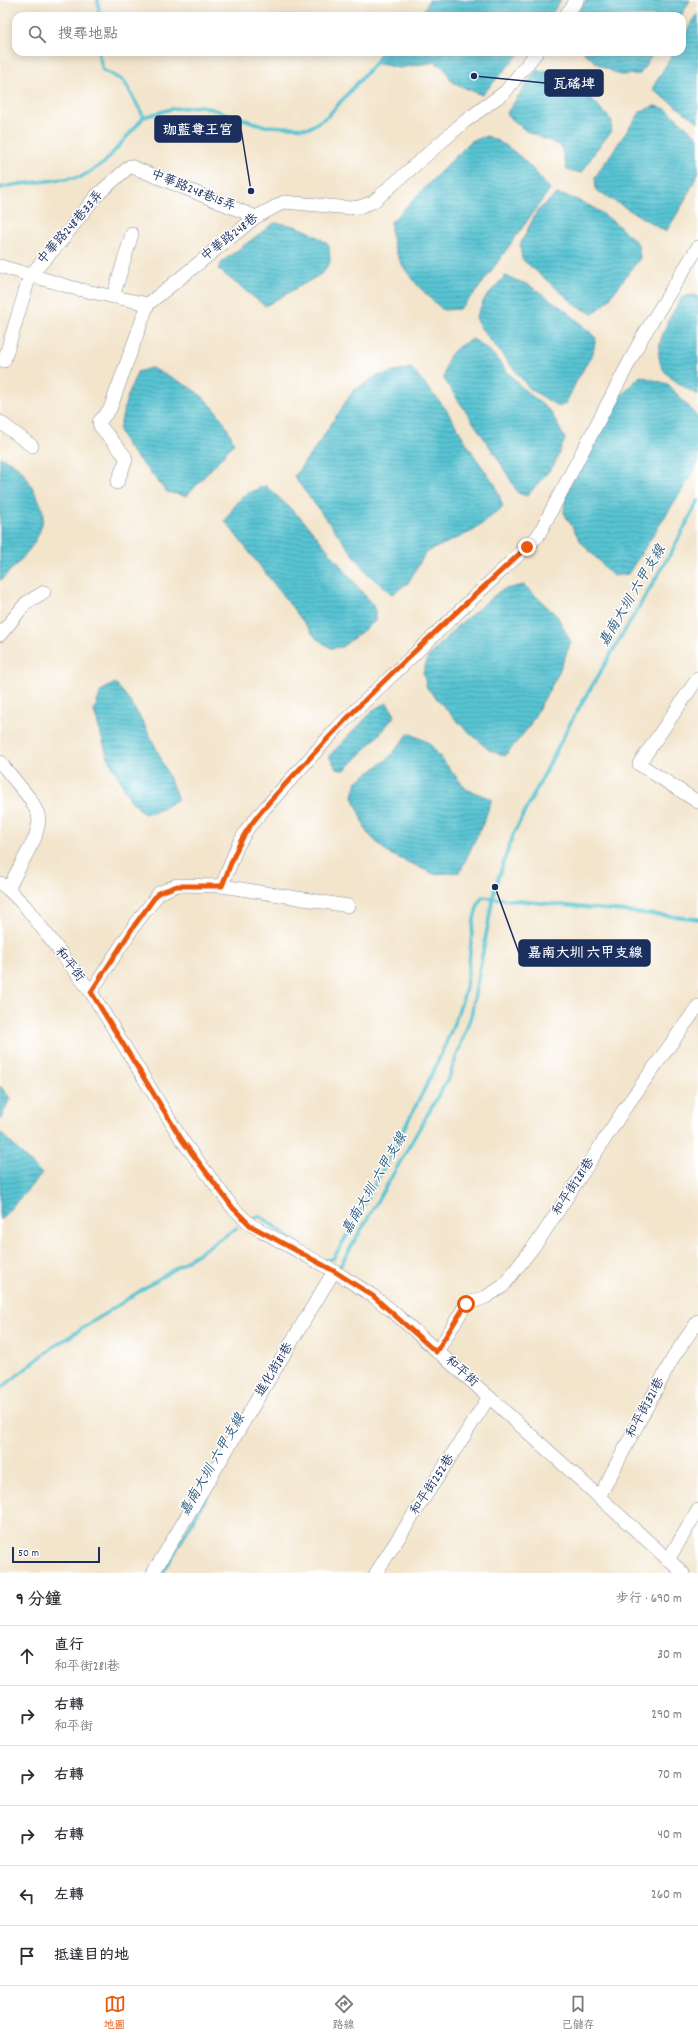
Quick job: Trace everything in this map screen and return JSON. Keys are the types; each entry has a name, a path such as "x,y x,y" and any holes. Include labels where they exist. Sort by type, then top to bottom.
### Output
{"street":[{"path":"568,12 577,0"},
{"name":"中華路248巷","path":"148,304 256,217 284,202 350,208 360,207 373,202 464,122 505,92 534,56"},
{"name":"中華路248巷15弄","path":"130,166 256,217"},
{"name":"中華路248巷33弄","path":"30,275 58,245 96,196 130,166"},
{"path":"114,297 132,234"},
{"path":"222,886 237,848 248,828 338,727 538,536 643,336 698,247"},
{"path":"0,266 77,289 148,304 110,408 99,422 100,426 125,456 126,460 117,483"},
{"path":"4,361 30,275"},
{"path":"0,422 32,446"},
{"path":"0,635 26,603 44,592"},
{"path":"698,678 639,764 698,802"},
{"path":"0,762 31,800 38,814 39,822 35,838 4,886"},
{"name":"和平街","path":"4,886 25,906 91,992 182,1140 233,1208 251,1226 334,1271 373,1296 489,1397 682,1573"},
{"path":"91,992 134,926 158,893 177,886 222,886 348,906"},
{"name":"和平街281巷","path":"436,1352 466,1304 486,1297 503,1286 541,1237 625,1108 698,1006"},
{"name":"進化街81巷","path":"154,1573 334,1271"},
{"name":"和平街321巷","path":"599,1497 674,1356 698,1321"},
{"name":"和平街252巷","path":"376,1573 489,1397"},
{"path":"668,1560 698,1510"}],"water":[{"path":"429,0 561,0 553,12 423,12"},
{"path":"586,0 690,0 683,12 578,12"},
{"path":"698,13 698,122 652,89 672,56 686,56 686,32"},
{"path":"378,56 517,56 482,95 453,83 445,69 435,62 399,68 375,63"},
{"path":"588,56 651,56 640,74 620,75 599,65"},
{"path":"552,70 577,86 612,121 611,132 596,150 582,173 567,170 561,146 526,131 506,114 536,71"},
{"path":"655,106 666,109 698,137 698,173 683,204 666,232 596,190 595,177 641,111"},
{"path":"487,136 506,146 522,158 550,189 476,292 459,309 443,310 423,291 406,271 395,249 391,222 471,141"},
{"path":"557,194 580,201 601,213 620,227 638,244 640,258 606,303 593,314 577,306 522,259 520,245 537,211"},
{"path":"274,223 303,229 322,240 329,245 330,262 323,273 265,306 218,269 223,261"},
{"path":"505,276 529,285 568,312 596,338 593,353 577,380 566,403 559,407 529,388 480,327 476,317 485,298"},
{"path":"694,295 698,297 698,395 678,383 667,374 661,365 659,356 662,335 677,305 682,297"},
{"path":"473,339 490,351 520,386 551,412 565,439 554,465 527,496 518,493 500,462 444,379 446,364 451,354 460,346"},
{"path":"151,368 191,388 211,405 227,428 234,443 187,496 167,492 127,446 119,430 126,401 137,372"},
{"path":"411,368 445,408 475,457 496,486 503,507 473,531 426,552 408,583 392,594 369,575 294,477 353,391 377,376"},
{"path":"640,376 668,384 698,418 698,461 693,473 628,574 613,576 581,542 564,513 565,497 588,450 620,397"},
{"path":"0,457 11,462 23,472 39,500 43,513 42,523 35,542 22,559 0,581"},
{"path":"266,486 306,523 375,608 375,621 342,647 331,648 316,638 225,521 241,498"},
{"path":"524,585 557,616 571,642 558,674 528,728 505,756 489,750 458,722 427,688 423,672 429,656 455,628 501,590"},
{"path":"115,683 126,696 144,724 159,753 178,799 160,810 144,814 130,799 107,755 94,711 101,691"},
{"path":"387,703 395,715 379,735 344,771 336,768 329,756 376,708"},
{"path":"409,733 429,743 466,789 492,799 484,821 460,872 434,874 388,853 367,833 353,796 357,781 388,759"},
{"path":"0,1086 10,1098 0,1120"},
{"path":"0,1132 42,1174 0,1220"}],"waterway":[{"path":"98,0 99,12"},
{"path":"99,56 103,70 124,81 144,117"},
{"path":"0,188 13,185 81,177 104,163 144,117 171,109 202,106 265,126 309,128 328,116 375,63 380,62"},
{"name":"嘉南大圳 六甲支線","path":"339,1268 449,1077 471,1016 495,887 513,835 573,718 672,551 698,501"},
{"path":"324,1260 333,1259 351,1229 418,1102 450,1034 466,987 474,918 482,897 698,919"},
{"path":"253,1218 260,1216 298,1244"},
{"path":"0,1389 52,1348 237,1228"},
{"name":"嘉南大圳 六甲支線","path":"163,1573 227,1461"}],"place":[{"name":"瓦磘埤","path":"474,76"},
{"name":"珈藍尊王宮","path":"251,191"},
{"name":"嘉南大圳 六甲支線","path":"495,887"}],"route":[{"path":"466,1304 436,1352 391,1310 373,1296 334,1271 251,1226 233,1208 182,1140 91,992 134,926 158,893 177,886 222,886 237,848 248,828 265,808 338,727 404,662 527,547"}]}
